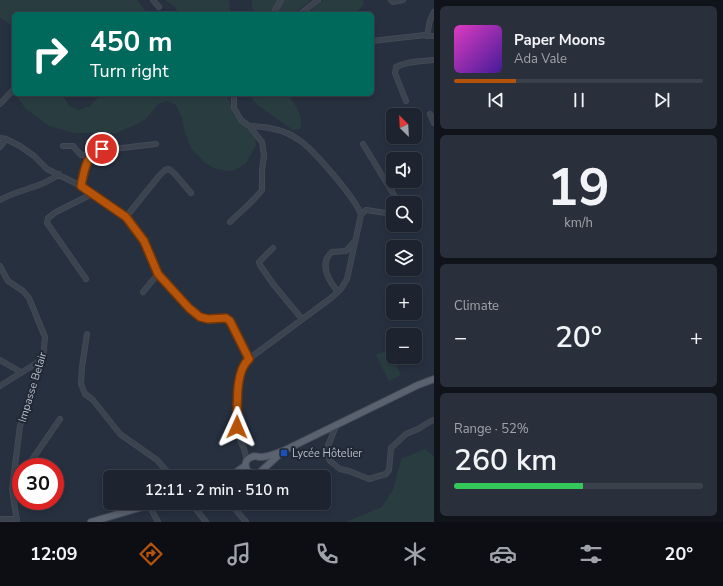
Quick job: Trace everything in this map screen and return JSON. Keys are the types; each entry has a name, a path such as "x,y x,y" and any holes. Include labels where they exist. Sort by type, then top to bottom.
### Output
{"main road":[{"path":"238,470 257,457 283,451 418,385 434,379"},
{"path":"264,468 283,451"},
{"path":"257,457 264,462 264,468"},
{"path":"246,463 247,470"},
{"path":"91,522 133,510"}],"street":[{"path":"154,0 159,8"},
{"path":"274,12 281,0"},
{"path":"303,12 318,0"},
{"path":"391,0 393,2 397,2 404,0"},
{"path":"427,36 430,20 434,12"},
{"path":"374,41 434,36"},
{"path":"406,101 396,73 396,67 418,61 434,60"},
{"path":"0,104 12,91"},
{"path":"230,222 262,190 264,155 262,142 250,126 241,120 234,108 234,96"},
{"path":"430,114 434,123"},
{"path":"246,463 244,449 237,427 238,399 242,368 249,359 341,289 347,279 360,215 357,205 319,159 299,140 284,132 269,128 250,126"},
{"path":"0,138 6,139 20,146 47,168 81,186 126,217 144,241 158,274 189,308 200,317 208,319 226,318 230,321 249,359"},
{"path":"0,147 6,139"},
{"path":"63,146 73,146 81,155 91,154 102,149 156,144"},
{"path":"363,144 395,196"},
{"path":"81,186 91,154"},
{"path":"126,217 165,170 169,169 174,173 191,193"},
{"path":"0,200 51,180 59,174"},
{"path":"86,278 47,223 48,218 56,212 92,194"},
{"path":"360,215 366,210 386,213"},
{"path":"338,292 326,275 325,270 328,258 332,252 346,251 355,241"},
{"path":"273,248 261,258 259,262 273,284 302,319"},
{"name":"Impasse Belair","path":"0,266 8,281 23,291 29,298 46,337 43,359 20,426 16,458"},
{"path":"143,292 158,274"},
{"path":"87,334 81,384 85,394 93,400 120,434 157,460 166,470"},
{"path":"0,386 43,359"},
{"path":"0,360 21,372"},
{"path":"33,458 60,419"},
{"path":"337,424 326,451 330,461 340,469 369,479 386,474 389,470 391,448 406,434 434,420"},
{"path":"244,449 257,457"},
{"name":"Impasse Belair","path":"15,510 17,520"},
{"path":"152,510 158,522"},
{"path":"197,510 206,522"},
{"path":"236,510 246,522"},
{"path":"0,519 17,520"}],"green space":[{"path":"0,0 137,0 146,12 12,12 12,26 0,18"},
{"path":"165,0 229,0 231,12 178,12 175,7"},
{"path":"252,0 311,0 296,12 254,12 252,7"},
{"path":"323,0 363,0 364,4 357,12 309,12"},
{"path":"16,96 63,96 69,106 78,110 90,106 98,96 228,96 234,115 255,138 256,145 246,163 237,169 229,171 216,169 205,163 191,148 185,133 182,118 176,105 166,101 158,104 146,119 116,133 74,133 49,126 26,109"},
{"path":"253,96 289,96 300,115 300,129 293,130 259,106 252,99"},
{"path":"386,350 386,364 396,364 401,375 389,381 376,355"},
{"path":"425,449 434,456 434,522 346,522 382,507 393,490 401,459"}],"place":[{"name":"Lycée Hôtelier","path":"284,453"}],"route":[{"path":"102,149 91,154 81,186 126,217 144,241 158,274 189,308 200,317 208,319 226,318 235,328 249,359 242,368 240,377 237,427"}]}
